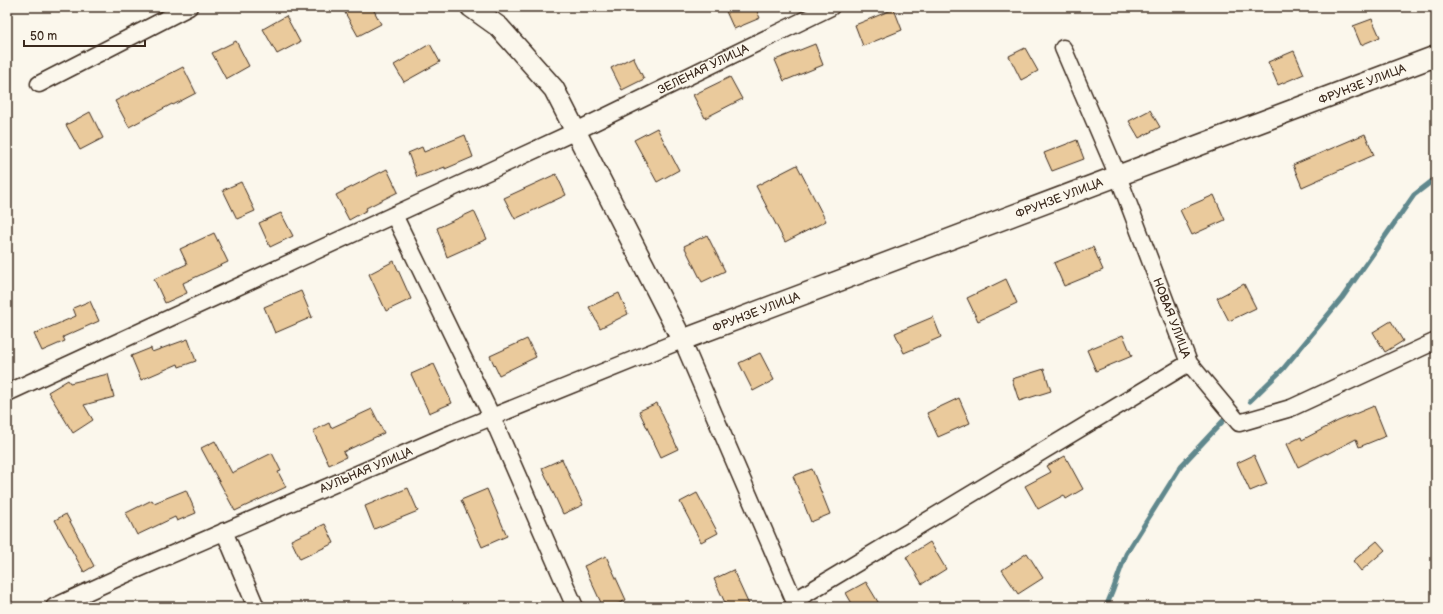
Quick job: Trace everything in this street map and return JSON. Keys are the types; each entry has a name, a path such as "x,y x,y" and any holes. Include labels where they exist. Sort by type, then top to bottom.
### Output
{"street":[{"path":"39,84 189,7"},
{"path":"471,7 500,27 554,89 682,340 795,604 1189,363"},
{"name":"ЗЕЛЕНАЯ УЛИЦА","path":"7,393 576,131 831,7"},
{"name":"НОВАЯ УЛИЦА","path":"1062,48 1118,176 1189,363 1239,423 1291,408 1436,342"},
{"name":"ФРУНЗЕ УЛИЦА","path":"682,340 1436,56"},
{"path":"394,215 492,416 575,607"},
{"name":"АУЛЬНАЯ УЛИЦА","path":"54,607 224,531 492,416 682,340"},
{"path":"224,531 256,607"}],"building":[{"path":"351,7 372,7 381,24 358,36 344,11"},
{"path":"724,7 755,7 760,18 734,29"},
{"path":"894,9 902,30 863,46 855,25"},
{"path":"286,16 300,42 277,54 263,29"},
{"path":"1372,19 1380,37 1361,45 1353,26"},
{"path":"236,41 249,66 226,79 212,53"},
{"path":"430,44 440,62 404,82 394,65"},
{"path":"815,44 823,65 784,81 775,60"},
{"path":"1025,48 1038,71 1021,80 1009,56"},
{"path":"1294,51 1304,74 1278,85 1268,62"},
{"path":"633,57 644,79 622,90 611,68"},
{"path":"183,67 196,93 129,127 115,101"},
{"path":"730,77 742,99 705,118 693,95"},
{"path":"1150,110 1160,127 1139,138 1129,121"},
{"path":"90,112 103,138 80,150 66,125"},
{"path":"657,128 679,170 657,182 634,140"},
{"path":"1365,134 1374,155 1302,187 1293,165"},
{"path":"465,135 473,157 445,169 445,167 417,177 408,153 422,147 424,152"},
{"path":"1077,140 1084,159 1052,171 1044,153"},
{"path":"797,165 826,221 785,242 756,186"},
{"path":"387,169 398,192 366,208 367,210 349,220 336,195"},
{"path":"556,174 566,195 515,219 504,198"},
{"path":"241,182 255,211 237,219 223,190"},
{"path":"1214,195 1225,220 1192,235 1180,210"},
{"path":"474,211 487,239 447,257 437,228"},
{"path":"281,213 293,236 270,247 259,223"},
{"path":"214,233 228,262 183,283 187,293 165,303 154,279 187,264 180,249"},
{"path":"707,235 725,271 702,282 684,246"},
{"path":"1093,247 1103,270 1064,286 1054,263"},
{"path":"394,261 411,299 386,311 369,274"},
{"path":"1006,279 1017,303 978,321 967,298"},
{"path":"1244,284 1256,308 1229,321 1217,298"},
{"path":"301,291 312,317 275,333 264,307"},
{"path":"619,293 628,314 600,328 589,307"},
{"path":"90,301 99,321 63,337 65,341 42,351 34,334 76,316 73,308"},
{"path":"933,317 941,337 904,353 895,333"},
{"path":"1391,321 1403,341 1385,352 1373,332"},
{"path":"1123,335 1132,356 1096,371 1087,350"},
{"path":"188,339 196,361 179,367 178,364 141,380 131,356 151,348 152,352"},
{"path":"527,339 536,357 499,375 490,356"},
{"path":"760,353 774,380 753,391 739,363"},
{"path":"434,364 452,403 429,413 411,374"},
{"path":"1044,369 1051,391 1019,401 1012,379"},
{"path":"108,374 114,397 84,405 93,420 73,433 48,392 68,380 70,383"},
{"path":"959,398 970,423 938,437 927,413"},
{"path":"657,403 678,449 661,457 639,411"},
{"path":"1374,406 1386,436 1359,447 1356,439 1298,467 1287,444 1301,437 1302,440 1338,421"},
{"path":"372,409 384,433 343,452 346,457 329,465 313,431 329,423 331,428"},
{"path":"215,441 232,473 272,453 281,471 278,472 286,487 235,511 201,448"},
{"path":"1254,455 1267,484 1250,491 1237,463"},
{"path":"1065,456 1083,489 1066,499 1064,495 1038,509 1025,486 1051,472 1047,466"},
{"path":"562,459 583,505 563,514 542,468"},
{"path":"812,469 830,514 811,522 793,476"},
{"path":"408,488 418,511 374,529 365,506"},
{"path":"487,489 507,536 482,547 461,500"},
{"path":"186,490 196,513 177,521 175,517 137,535 126,513 152,500 154,503"},
{"path":"697,493 718,533 701,542 680,502"},
{"path":"66,514 94,566 84,572 55,520"},
{"path":"325,524 334,543 300,559 291,540"},
{"path":"1377,541 1385,550 1361,571 1353,561"},
{"path":"930,542 946,569 922,584 906,557"},
{"path":"1027,553 1043,578 1018,594 1002,570"},
{"path":"606,556 626,600 611,607 603,607 584,566"},
{"path":"733,570 750,607 727,607 714,579"},
{"path":"866,582 881,607 854,607 846,593"}],"waterway":[{"path":"1250,401 1283,369 1342,298 1414,195 1436,178"},
{"path":"1106,607 1126,554 1181,466 1223,421"}]}
